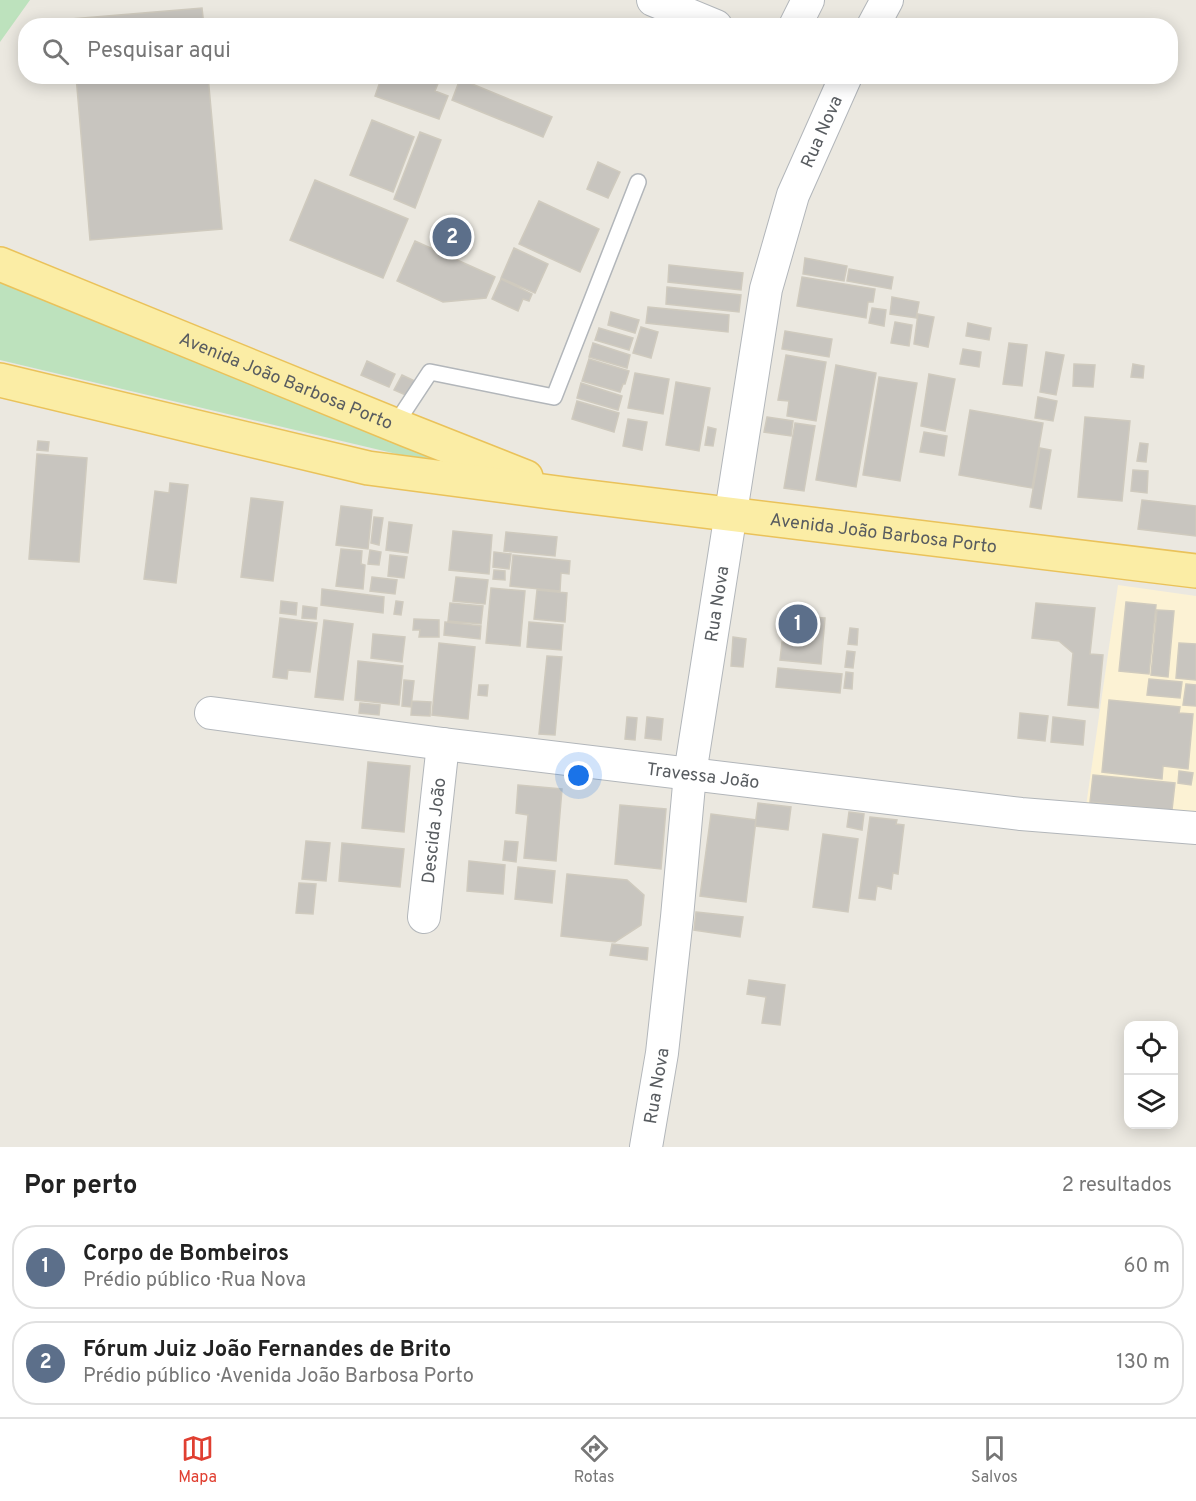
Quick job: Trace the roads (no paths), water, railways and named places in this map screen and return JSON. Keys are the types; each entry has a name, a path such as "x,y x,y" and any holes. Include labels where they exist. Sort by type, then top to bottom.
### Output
{"main road":[{"name":"Avenida João Barbosa Porto","path":"0,264 573,495"},
{"name":"Avenida João Barbosa Porto","path":"0,380 368,468 1196,571"}],"street":[{"path":"653,0 697,18"},
{"path":"799,18 808,0"},
{"path":"877,18 887,0"},
{"name":"Rua Nova","path":"646,1147 665,1030 690,774 766,289 793,195 841,84"},
{"name":"Travessa João","path":"211,713 443,744 1021,814 1196,828"},
{"name":"Descida João","path":"424,917 443,744"}],"lane":[{"path":"396,425 430,372 554,397 638,182"}],"place":[{"name":"Fórum Juiz João Fernandes de Brito","path":"452,237"},
{"name":"Corpo de Bombeiros","path":"798,624"}]}
